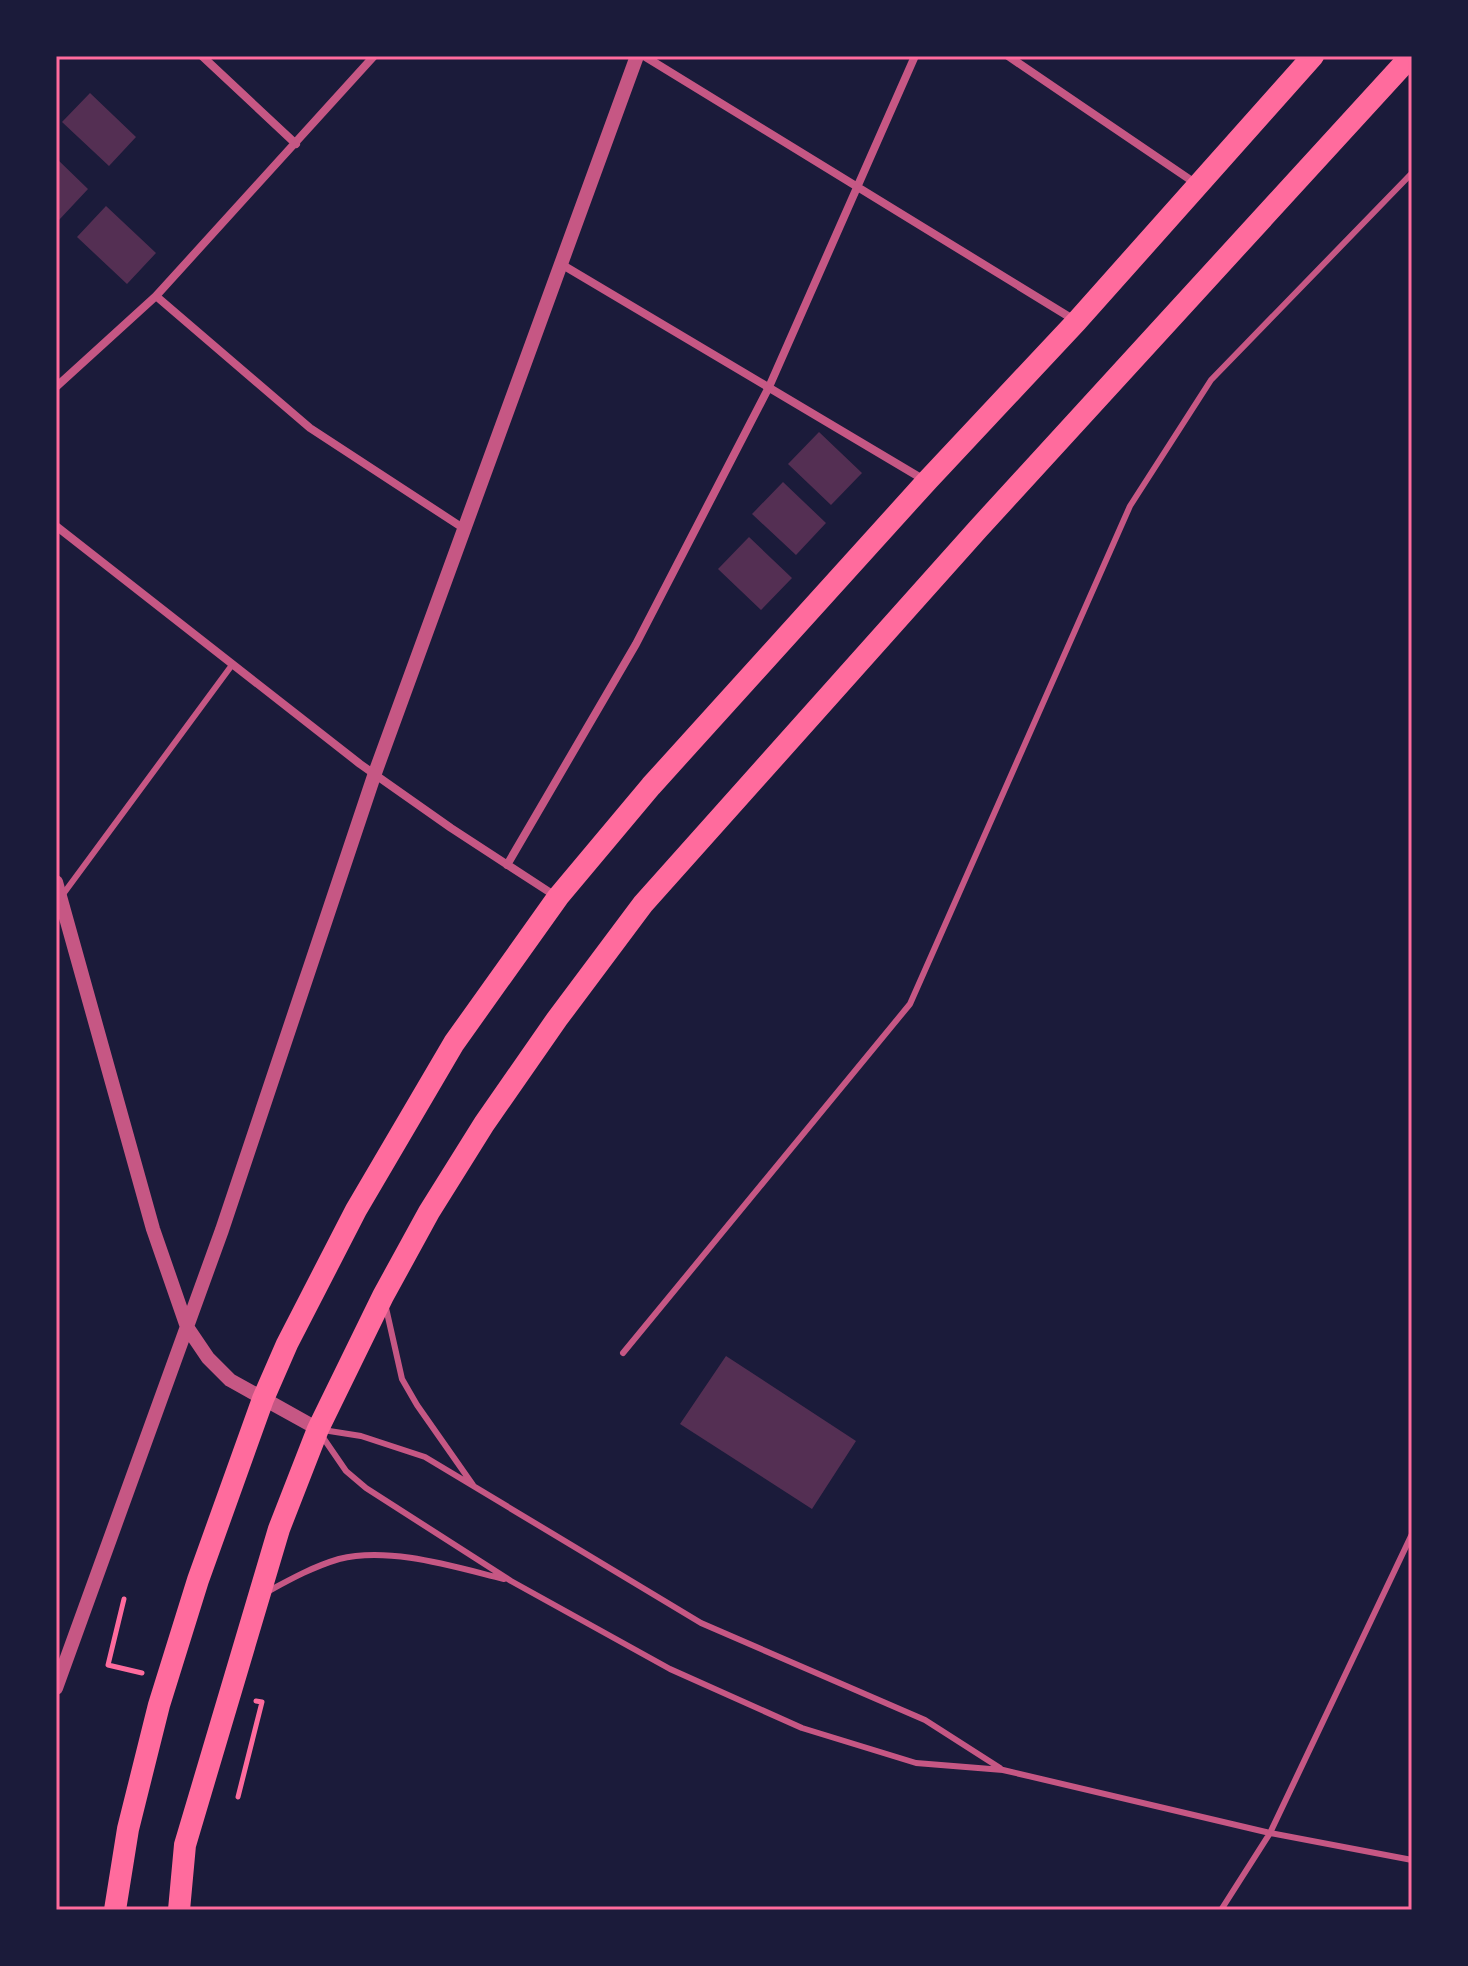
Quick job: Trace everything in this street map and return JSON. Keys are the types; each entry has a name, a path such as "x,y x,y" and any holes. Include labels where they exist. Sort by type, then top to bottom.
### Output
{"highway":[{"path":"115,1910 128,1829 159,1705 198,1580 263,1399 287,1344 356,1210 454,1043 558,897 651,786 927,481 1077,321 1313,56"},
{"path":"179,1910 185,1845 279,1529 318,1429 383,1296 429,1212 484,1124 643,904 978,529 1411,56"}],"street":[{"path":"202,56 296,144"},
{"path":"56,387 156,296 374,56"},
{"path":"56,1688 60,1660 227,1216 375,773 637,56"},
{"path":"644,56 1077,321"},
{"path":"507,865 636,644 769,387 915,56"},
{"path":"1008,56 1199,186"},
{"path":"561,264 927,481"},
{"path":"156,296 310,428 463,528"},
{"path":"56,526 375,773 451,828 558,897"},
{"path":"56,882 58,901 153,1229 187,1327 208,1358 230,1380 318,1429"}],"lane":[{"path":"623,1353 910,1004 1130,506 1211,380 1412,173"},
{"path":"58,901 232,665"},
{"path":"383,1296 402,1379 477,1490"},
{"path":"318,1429 361,1436 425,1457 701,1623 925,1720 1003,1770"},
{"path":"318,1429 346,1471 366,1488 511,1581 670,1669 802,1728 916,1763 1003,1770 1270,1833 1412,1860"},
{"path":"1221,1910 1270,1833 1412,1534"},
{"path":"258,1596 310,1569 342,1558 390,1556 427,1560 511,1581"}],"path":[{"path":"108,1665 124,1599"},
{"path":"238,1797 262,1702"}],"building":[{"path":"90,93 136,137 109,166 62,122"},
{"path":"56,158 88,189 59,220 56,217"},
{"path":"106,206 156,253 127,284 77,237"},
{"path":"819,432 862,473 831,505 788,464"},
{"path":"783,482 826,523 796,555 752,514"},
{"path":"749,537 792,578 761,610 718,569"},
{"path":"726,1356 856,1441 812,1509 680,1424"}]}
